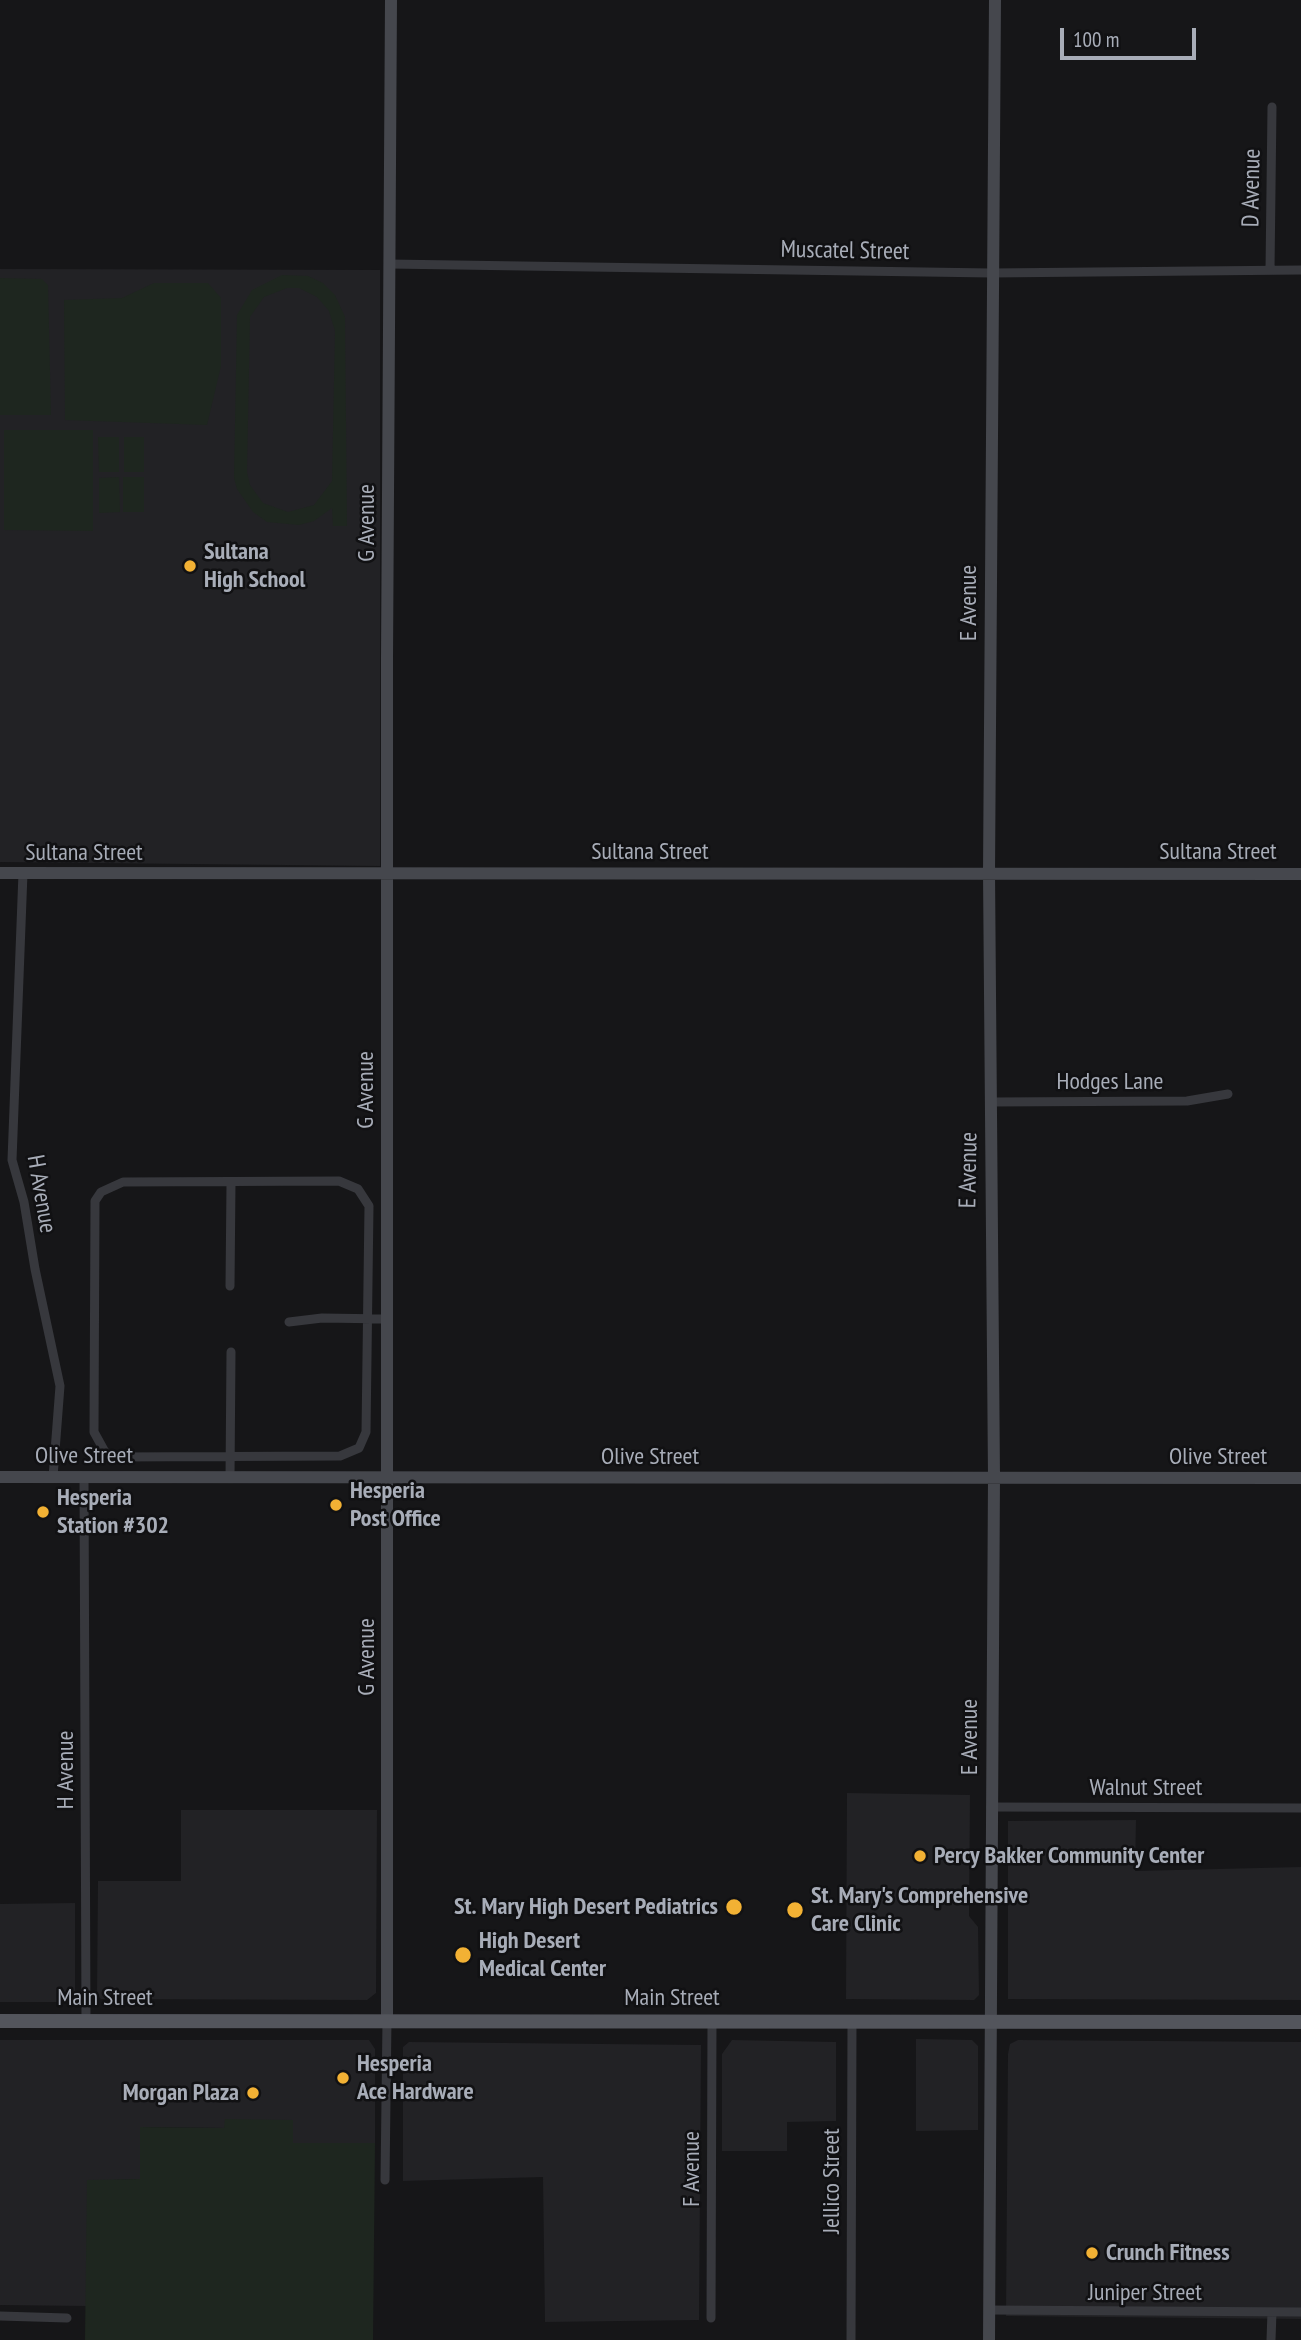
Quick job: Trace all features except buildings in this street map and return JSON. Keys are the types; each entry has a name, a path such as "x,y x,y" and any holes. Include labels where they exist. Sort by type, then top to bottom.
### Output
{"main road":[{"name":"Main Street","path":"0,2021 1301,2022"}],"street":[{"name":"G Avenue","path":"385,2180 391,0"},
{"name":"E Avenue","path":"989,2340 994,1477 989,1181 992,1102 989,872 991,272 995,0"},
{"name":"D Avenue","path":"1270,270 1272,107"},
{"name":"Muscatel Street","path":"389,264 991,272 1301,270"},
{"name":"Sultana Street","path":"0,873 1301,874"},
{"name":"H Avenue","path":"23,873 12,1160 24,1202 60,1386 53,1477"},
{"name":"Hodges Lane","path":"992,1102 1187,1101 1228,1094"},
{"path":"339,1181 358,1189 369,1206 366,1432 359,1448 340,1456 116,1457 105,1452 93,1432 95,1201 100,1192 123,1182 231,1183 339,1181"},
{"path":"230,1286 231,1183"},
{"path":"289,1321 388,1319"},
{"path":"230,1478 231,1352"},
{"name":"Olive Street","path":"0,1477 1301,1478"},
{"name":"H Avenue","path":"84,1477 86,2021"},
{"name":"Walnut Street","path":"990,1807 1301,1808"},
{"name":"F Avenue","path":"711,2318 712,2021"},
{"name":"Jellico Street","path":"851,2340 852,2021"},
{"name":"Juniper Street","path":"989,2310 1301,2312"},
{"path":"1271,2340 1272,2312"},
{"path":"0,2316 67,2318"}],"shaded area":[{"name":"Sultana High School","path":"0,269 380,270 380,866 0,862"},
{"path":"282,275 308,276 323,283 335,295 345,317 347,526 333,526 332,508 314,521 299,525 267,522 253,512 237,489 234,478 237,315 252,290","holes":["287,288 299,288 317,297 329,311 335,331 332,481 314,505 288,512 263,503 250,485 247,472 250,317 264,297"]},
{"path":"0,278 42,279 48,285 51,415 0,415"},
{"path":"154,283 208,283 221,298 221,366 207,425 65,420 64,300 122,298"},
{"path":"4,430 93,430 93,531 4,530"},
{"path":"98,437 119,437 119,472 99,472"},
{"path":"124,437 144,437 144,472 124,472"},
{"path":"119,477 120,512 99,513 99,478"},
{"path":"123,477 144,477 144,512 123,512"},
{"path":"847,1793 970,1795 969,1916 978,1927 979,1995 974,2000 846,1999"},
{"path":"181,1810 377,1810 376,1993 367,2000 101,1999 97,1995 98,1881 181,1881"},
{"path":"1136,1820 1135,1871 1301,1867 1301,2000 1008,1999 1008,1821"},
{"path":"75,1903 75,1996 69,2002 0,2002 0,1904"},
{"path":"916,2039 972,2040 978,2046 978,2130 916,2131"},
{"path":"0,2040 369,2040 375,2049 375,2143 293,2143 293,2120 225,2120 225,2128 141,2127 140,2179 87,2181 87,2306 0,2305"},
{"path":"732,2040 836,2042 836,2121 787,2122 787,2151 722,2151 722,2054"},
{"path":"1018,2040 1301,2042 1301,2319 1006,2316 1008,2054 1010,2044"},
{"path":"409,2042 701,2045 699,2320 545,2322 543,2177 403,2181 403,2047"},
{"path":"225,2119 293,2120 293,2143 375,2143 373,2340 85,2340 87,2180 140,2179 140,2127 224,2128"}],"place":[{"name":"Sultana High School","path":"190,566"},
{"name":"Hesperia Post Office","path":"336,1505"},
{"name":"Hesperia Station #302","path":"43,1512"},
{"name":"Percy Bakker Community Center","path":"920,1856"},
{"name":"St. Mary High Desert Pediatrics","path":"734,1907"},
{"name":"St. Mary's Comprehensive Care Clinic","path":"795,1910"},
{"name":"High Desert Medical Center","path":"463,1955"},
{"name":"Hesperia Ace Hardware","path":"343,2078"},
{"name":"Morgan Plaza","path":"253,2093"},
{"name":"Crunch Fitness","path":"1092,2253"}]}
